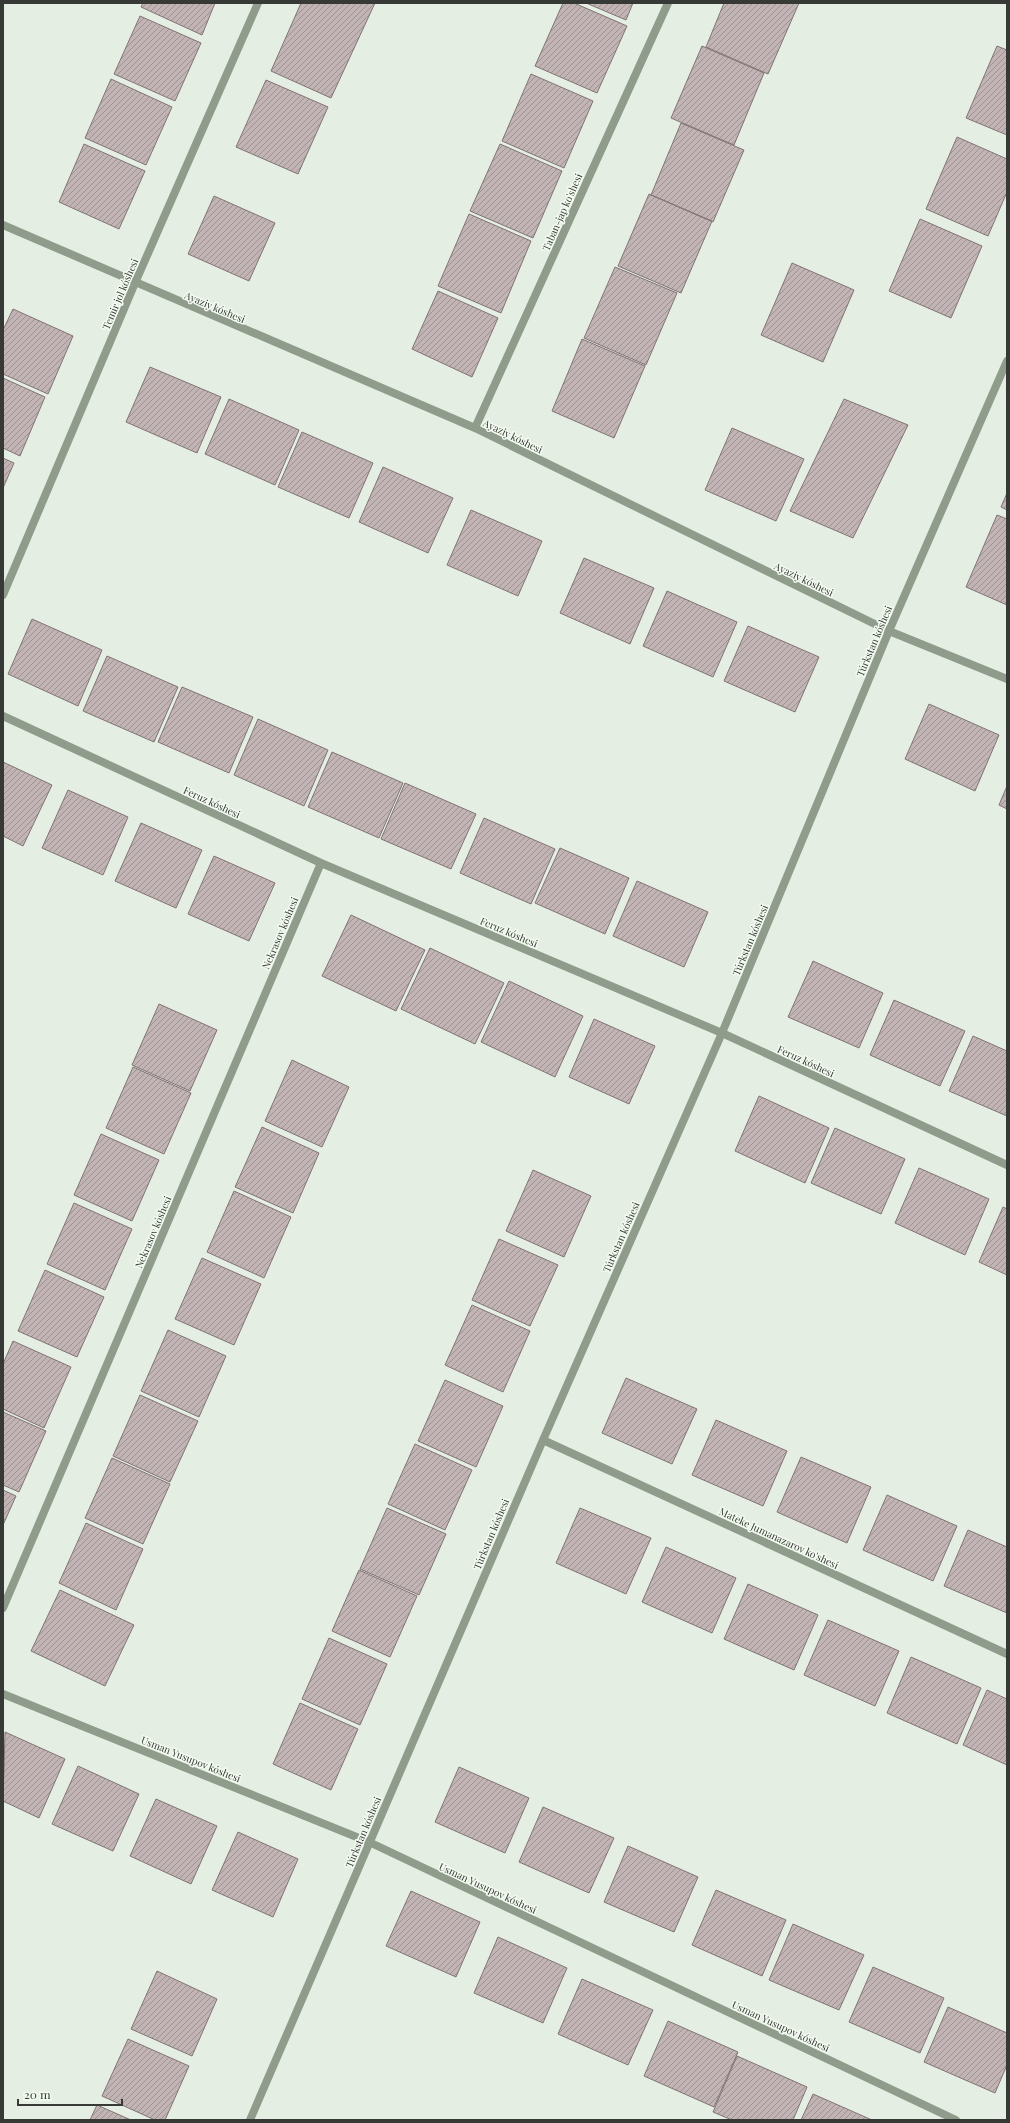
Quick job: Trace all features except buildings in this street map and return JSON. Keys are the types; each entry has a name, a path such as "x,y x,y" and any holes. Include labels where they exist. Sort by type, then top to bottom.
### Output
{"street":[{"name":"Temir jol kóshesi","path":"3,595 135,283 258,3"},
{"name":"Taban-jap ko'shesi","path":"475,428 668,3"},
{"name":"Ayaziy kóshesi","path":"3,225 475,428 889,632 1007,679"},
{"name":"Túrkstan kóshesi","path":"250,2120 543,1440 722,1033 889,632 1007,361"},
{"name":"Feruz kóshesi","path":"3,716 321,862 722,1033 1007,1165"},
{"name":"Nekrasov kóshesi","path":"3,1608 321,862"},
{"name":"Mateke Jumanazarov ko'shesi","path":"543,1440 1007,1654"},
{"name":"Usman Yusupov kóshesi","path":"3,1694 369,1842 956,2120"}]}
